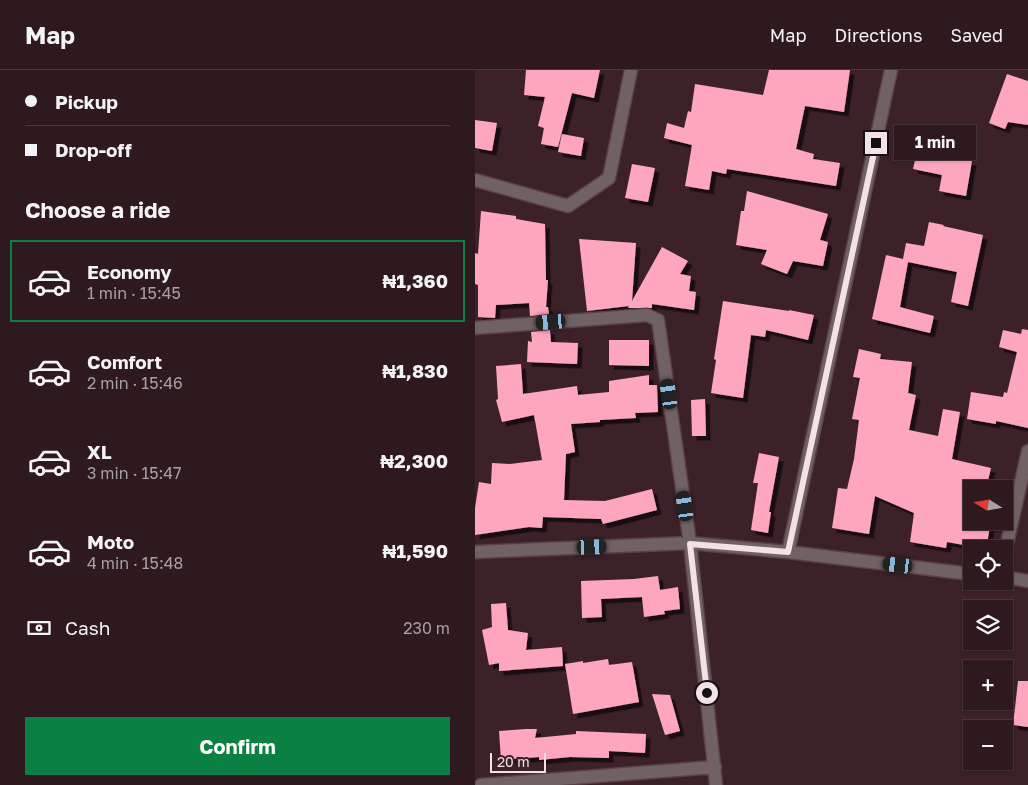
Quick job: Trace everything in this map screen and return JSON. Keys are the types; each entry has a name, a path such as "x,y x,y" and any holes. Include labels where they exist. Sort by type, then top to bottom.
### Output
{"street":[{"path":"475,180 568,206 609,178 631,70"},
{"path":"788,552 891,70"},
{"path":"475,328 647,315 658,320 690,544 716,785"},
{"path":"1008,540 1028,451"},
{"path":"475,552 690,544 788,552 963,573"},
{"path":"1013,579 1028,581"},
{"path":"481,785 715,768"}],"building":[{"path":"526,70 600,70 594,98 572,93 558,147 541,144 544,128 538,126 545,97 524,95"},
{"path":"769,70 850,70 844,112 805,106 796,149 814,154 813,159 840,163 836,186 727,169 726,174 712,171 709,190 685,186 692,145 664,138 667,123 684,128 688,111 691,112 695,84 763,95"},
{"path":"1007,74 1028,81 1028,125 1008,122 1005,129 989,123"},
{"path":"475,120 497,123 492,151 475,148"},
{"path":"922,128 947,134 946,138 971,143 967,160 972,161 966,196 939,191 942,175 913,169"},
{"path":"562,134 584,138 581,156 558,152"},
{"path":"632,164 655,168 648,202 625,198"},
{"path":"747,191 828,214 820,240 828,242 823,266 793,261 787,274 761,264 767,250 736,245 741,211 744,211"},
{"path":"481,211 516,216 516,219 545,224 546,280 548,280 546,307 548,307 549,314 530,316 529,303 496,305 495,318 478,317 475,253 478,254"},
{"path":"929,222 983,235 968,306 951,302 957,272 908,262 900,307 934,316 930,333 872,319 886,255 903,259 906,243 924,246"},
{"path":"579,239 636,243 632,301 662,247 688,261 680,274 691,276 689,291 696,292 694,310 652,304 652,308 628,308 629,306 587,311"},
{"path":"723,301 814,315 808,340 766,330 765,337 751,335 743,398 711,393"},
{"path":"1022,329 1028,330 1028,428 996,421 996,424 967,419 971,392 1003,397 1004,392 1007,393 1017,352 999,347 1003,330 1021,334"},
{"path":"550,330 551,342 578,343 577,364 527,362 528,341 532,342 531,332"},
{"path":"609,340 649,340 649,366 609,365"},
{"path":"859,349 881,354 880,359 912,362 908,393 916,395 909,430 938,436 943,409 960,412 952,459 991,468 988,480 963,480 963,530 989,530 988,540 963,540 963,545 947,542 946,548 910,542 914,513 875,496 869,534 832,528 838,488 847,489 854,459 859,420 852,419 860,378 853,377"},
{"path":"521,364 523,394 577,386 578,395 609,392 609,381 649,375 649,385 657,385 658,412 635,413 636,418 571,424 575,452 566,454 564,500 605,501 652,489 657,510 603,524 601,519 543,517 542,528 529,527 475,535 475,508 479,482 491,484 492,463 510,464 542,460 534,415 502,422 496,400 498,399 496,366"},
{"path":"705,399 706,436 692,436 691,400"},
{"path":"759,453 779,457 769,512 771,512 768,533 751,530 758,483 753,483"},
{"path":"658,576 660,590 678,587 680,609 664,611 665,614 644,617 642,597 601,599 602,617 582,618 581,581"},
{"path":"506,603 508,630 528,633 526,650 562,647 563,666 499,671 499,663 489,665 482,630 492,627 491,604"},
{"path":"608,659 609,665 632,662 639,702 573,714 565,664"},
{"path":"1018,681 1028,681 1028,727 1013,725"},
{"path":"652,694 670,695 680,731 665,735"},
{"path":"537,729 535,738 576,734 576,731 646,734 645,753 609,751 609,758 570,757 539,760 539,757 501,760 499,731"}],"route":[{"path":"707,693 690,544 788,552 876,143"}]}
